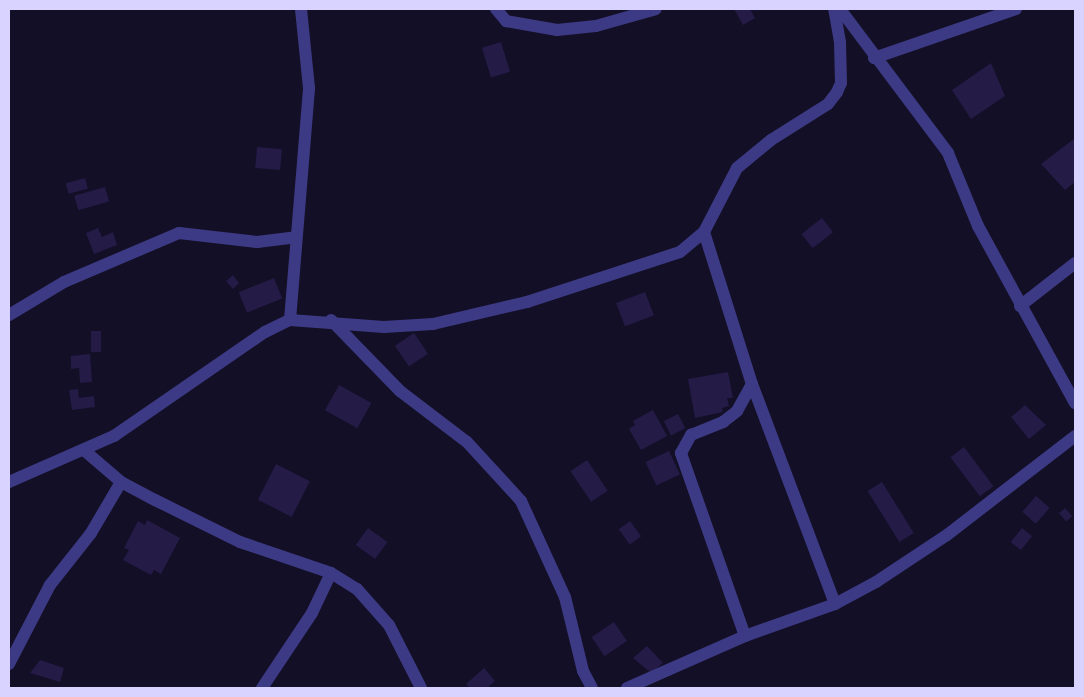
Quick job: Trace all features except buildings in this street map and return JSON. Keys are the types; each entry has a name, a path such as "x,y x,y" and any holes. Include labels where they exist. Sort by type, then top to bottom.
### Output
{"street":[{"path":"290,320 309,88 302,9"},
{"path":"496,9 506,21 557,30 596,26 656,9"},
{"path":"9,482 41,464 85,451 114,436 265,332 290,320 331,320 384,327 450,321 658,261 680,252 704,232 737,168 771,140 828,104 837,92 841,83 840,42 834,9"},
{"path":"840,9 874,58 948,153 978,226 1020,306 1075,403"},
{"path":"874,58 1016,9"},
{"path":"9,315 64,282 179,232 256,242 296,237"},
{"path":"704,232 752,384 835,604"},
{"path":"1020,306 1075,263"},
{"path":"331,320 400,390 467,442 521,501 566,597 583,671 592,688"},
{"path":"744,636 681,453 691,435 723,422 737,411 752,384"},
{"path":"627,688 744,636 835,604 947,535 1075,436"},
{"path":"85,451 121,482 240,542 332,573 376,606 400,643 422,688"},
{"path":"9,664 50,586 91,533 121,482"},
{"path":"262,688 312,614 332,573"}]}
